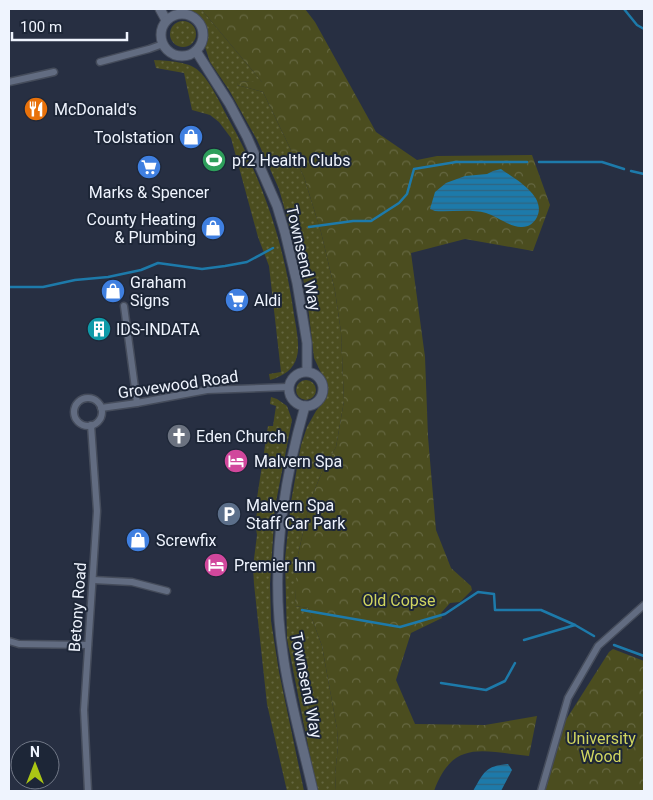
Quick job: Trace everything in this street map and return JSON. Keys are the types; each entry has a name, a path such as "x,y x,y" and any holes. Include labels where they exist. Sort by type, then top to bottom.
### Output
{"main road":[{"path":"160,9 166,20"},
{"path":"176,14 183,14 196,19 202,30 203,38 201,43 196,51 186,56 179,56 169,52 162,44 161,30 166,20 176,14"},
{"name":"Townsend Way","path":"196,51 229,103 247,137 277,206 297,283 307,343 307,371"},
{"path":"307,371 321,378 324,386 319,401 311,406 305,406 294,401 288,387 294,376 307,371"},
{"name":"Townsend Way","path":"305,406 286,487 279,537 277,588 282,654 313,791"}],"street":[{"path":"100,62 162,44"},
{"path":"9,82 54,72"},
{"path":"124,306 137,403"},
{"name":"Grovewood Road","path":"101,408 207,390 288,387"},
{"path":"82,399 94,399 101,408 98,422 92,425 80,423 75,418 75,406 82,399"},
{"name":"Betony Road","path":"88,791 84,710 97,511 92,425"},
{"path":"92,580 132,582 167,591"},
{"path":"540,791 568,698 598,646 644,605"},
{"path":"9,641 19,644 88,645"}],"green space":[{"path":"176,9 201,9 263,83 239,81 237,85 263,92 304,177 321,232 335,291 341,332 344,401 336,447 322,472 310,501 298,555 295,606 308,608 322,646 337,729 336,791 317,791 287,639 285,559 291,502 301,445 307,427 325,400 327,385 314,358 307,298 300,264 279,189 257,140 229,90 210,62 205,47 206,28 194,14"},
{"name":"Old Copse","path":"201,9 305,9 315,22 376,132 417,160 437,156 532,155 550,205 533,251 465,239 411,253 425,357 428,437 436,530 451,568 471,586 472,590 460,602 450,603 441,613 442,618 411,633 396,680 415,724 485,725 537,716 529,756 484,751 472,752 461,756 451,763 442,774 434,791 336,791 337,729 322,646 308,608 295,606 298,555 310,501 322,472 336,447 344,401 341,332 335,291 321,232 304,177 263,92 237,85 238,81 262,82"},
{"path":"183,21 192,25 196,34 192,43 183,47 174,43 170,34 174,25"},
{"path":"154,60 185,64 197,69 201,73 216,94 262,189 278,238 290,288 298,342 296,361 291,369 270,380 269,374 281,372 269,266 258,237 231,138 219,122 210,115 192,110 184,73 156,68"},
{"path":"306,380 313,383 316,390 313,397 306,400 299,397 296,390 299,383"},
{"path":"271,397 287,406 292,420 275,507 270,584 271,621 279,672 304,791 287,791 267,704 254,584 253,567 257,535 255,522 260,499 257,498 268,426 273,426 276,406 270,404"},
{"name":"University Wood","path":"613,649 644,661 644,791 545,791 562,726 609,652"}],"water":[{"path":"501,169 534,195 539,209 533,223 525,227 518,227 486,213 435,211 430,209 435,192 446,183 465,176 487,174"},
{"path":"508,764 512,770 501,791 473,791 486,771 494,766"}],"waterway":[{"path":"624,9 637,25 644,29"},
{"path":"309,227 353,221 371,221 399,203 407,194 414,169 456,162 527,162"},
{"path":"539,162 602,162 624,169"},
{"path":"631,171 644,174"},
{"path":"9,287 43,287 75,280 108,277 141,270 158,263 202,269 225,266 247,262 273,248"},
{"path":"302,610 400,627 445,614 478,592 494,594 495,610 541,610 575,625 594,636"},
{"path":"524,640 575,625"},
{"path":"614,645 644,656"},
{"path":"441,683 486,690 505,681 515,663"}],"place":[{"name":"McDonald's","path":"36,109"},
{"name":"Toolstation","path":"191,137"},
{"name":"pf2 Health Clubs","path":"214,160"},
{"name":"Marks & Spencer","path":"149,167"},
{"name":"County Heating & Plumbing","path":"213,228"},
{"name":"Graham Signs","path":"113,291"},
{"name":"Aldi","path":"237,300"},
{"name":"IDS-INDATA","path":"99,329"},
{"name":"Eden Church","path":"179,436"},
{"name":"Malvern Spa","path":"236,461"},
{"name":"Malvern Spa Staff Car Park","path":"229,514"},
{"name":"Screwfix","path":"138,540"},
{"name":"Premier Inn","path":"216,565"}]}
